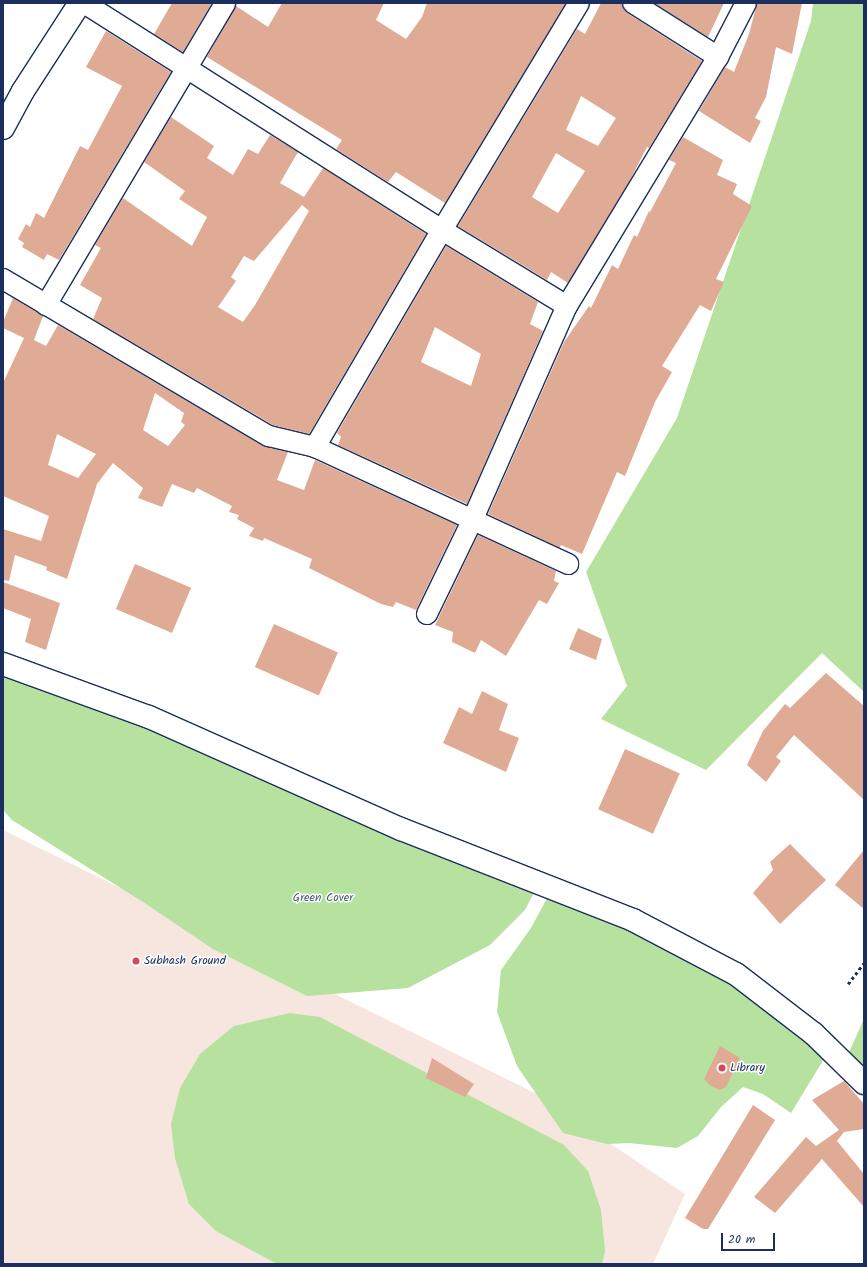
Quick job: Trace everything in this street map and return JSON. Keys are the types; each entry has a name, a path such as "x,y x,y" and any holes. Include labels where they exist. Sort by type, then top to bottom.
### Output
{"main road":[{"path":"3,128 23,91 80,3"},
{"path":"3,664 149,718 401,829 632,920 736,974 814,1034 864,1083"}],"street":[{"path":"84,3 442,230 567,306"},
{"path":"46,305 225,3"},
{"path":"315,447 442,230 579,3"},
{"path":"632,3 718,57"},
{"path":"427,614 472,521 567,306 718,57 746,3"},
{"path":"3,279 269,436 315,447 472,521 568,564"}],"path":[{"path":"848,984 864,963"}],"shaded area":[{"name":"Subhash Ground","path":"3,830 535,1093 685,1194 653,1264 3,1264"}],"green space":[{"path":"813,3 864,3 864,692 822,653 706,770 601,719 627,686 586,572 677,418 811,21"},
{"name":"Green Cover","path":"3,668 539,883 525,910 490,945 408,988 307,996 213,949 143,902 12,820 3,810"},
{"path":"552,889 736,974 830,1049 791,1113 763,1094 743,1087 721,1107 698,1136 677,1148 629,1143 607,1144 563,1133 517,1066 497,1012 501,970 531,928"},
{"path":"290,1013 320,1017 564,1145 588,1171 601,1210 605,1251 602,1264 277,1264 216,1231 189,1204 175,1158 171,1124 180,1088 200,1054 234,1026"},
{"path":"864,1019 864,1084 844,1063"}],"building":[{"path":"172,3 212,3 183,52 154,34"},
{"path":"282,3 384,3 376,20 406,39 422,17 427,3 566,3 445,203 396,172 388,182 336,149 342,140 207,57 236,6 268,27"},
{"path":"601,3 622,3 623,9 627,13 702,61 649,148 647,147 629,182 568,283 551,272 547,280 458,226 577,29 585,34","holes":["581,96 616,118 598,146 566,130","556,153 585,171 558,213 532,197"]},
{"path":"654,3 724,3 708,37"},
{"path":"757,3 802,3 792,54 776,47 766,97 755,118 761,121 750,143 699,111 725,67 734,72 749,34"},
{"path":"106,31 171,72 59,260 47,254 44,260 22,247 24,243 18,239 26,224 30,227 36,213 44,218 80,146 88,150 122,86 86,67"},
{"path":"171,117 214,146 207,158 233,175 248,149 258,154 270,135 298,152 280,183 304,197 323,168 426,234 309,434 273,425 93,319 102,298 80,285 101,248 95,245 123,198 192,246 207,217 179,199 185,191 144,162","holes":["302,205 309,211 255,305 243,322 218,307 236,281 231,277 244,256 254,261"]},
{"path":"683,137 723,160 717,175 737,184 733,194 752,206 716,279 724,282 711,311 700,305 662,366 672,372 655,402 625,476 617,472 582,554 561,545 560,548 488,514 564,342 589,306 591,308 612,265 618,269 634,235 637,237 649,211 650,212 676,163 669,160"},
{"path":"446,246 538,302 530,324 543,331 467,504 338,445 341,437 337,433","holes":["435,327 481,354 471,386 421,362"]},
{"path":"13,298 43,316 34,340 46,346 58,325 263,446 288,452 277,480 304,490 315,460 457,525 416,610 396,602 393,607 381,604 309,568 312,559 264,538 263,541 249,536 254,528 237,519 239,515 229,512 232,506 197,488 194,493 172,484 162,507 138,498 143,488 113,463 97,484 67,579 46,570 47,567 15,555 9,581 3,580 3,529 41,541 49,516 3,496 3,383 24,338 3,328 3,322","holes":["155,393 184,413 181,422 185,425 168,446 143,430","57,434 96,454 78,478 48,465"]},
{"path":"478,535 556,571 554,581 559,583 547,604 539,600 506,656 481,640 475,653 452,642 453,632 435,625"},
{"path":"135,564 191,588 172,633 116,609"},
{"path":"3,582 60,603 46,650 25,642 31,619 3,608"},
{"path":"274,624 338,652 319,695 255,667"},
{"path":"578,628 602,639 596,660 569,649"},
{"path":"826,673 864,706 864,800 794,735 776,757 781,761 766,782 747,765 763,731 785,704 790,708"},
{"path":"482,691 508,704 499,730 519,738 506,772 443,743 459,707 472,714"},
{"path":"625,749 680,773 653,834 598,809"},
{"path":"790,844 826,880 780,924 753,893 773,870 770,862"},
{"path":"864,850 864,909 835,885"},
{"name":"Library","path":"720,1046 740,1058 726,1087 719,1090 711,1086 704,1079"},
{"path":"432,1058 474,1084 465,1097 426,1078"},
{"path":"844,1081 864,1104 864,1129 844,1132 837,1141 864,1174 864,1207 822,1159 775,1213 754,1197 806,1137 816,1146 839,1130 812,1100"},
{"path":"753,1105 775,1120 708,1229 703,1229 685,1218"}],"place":[{"name":"Subhash Ground","path":"136,961"},
{"name":"Library","path":"722,1068"}]}
